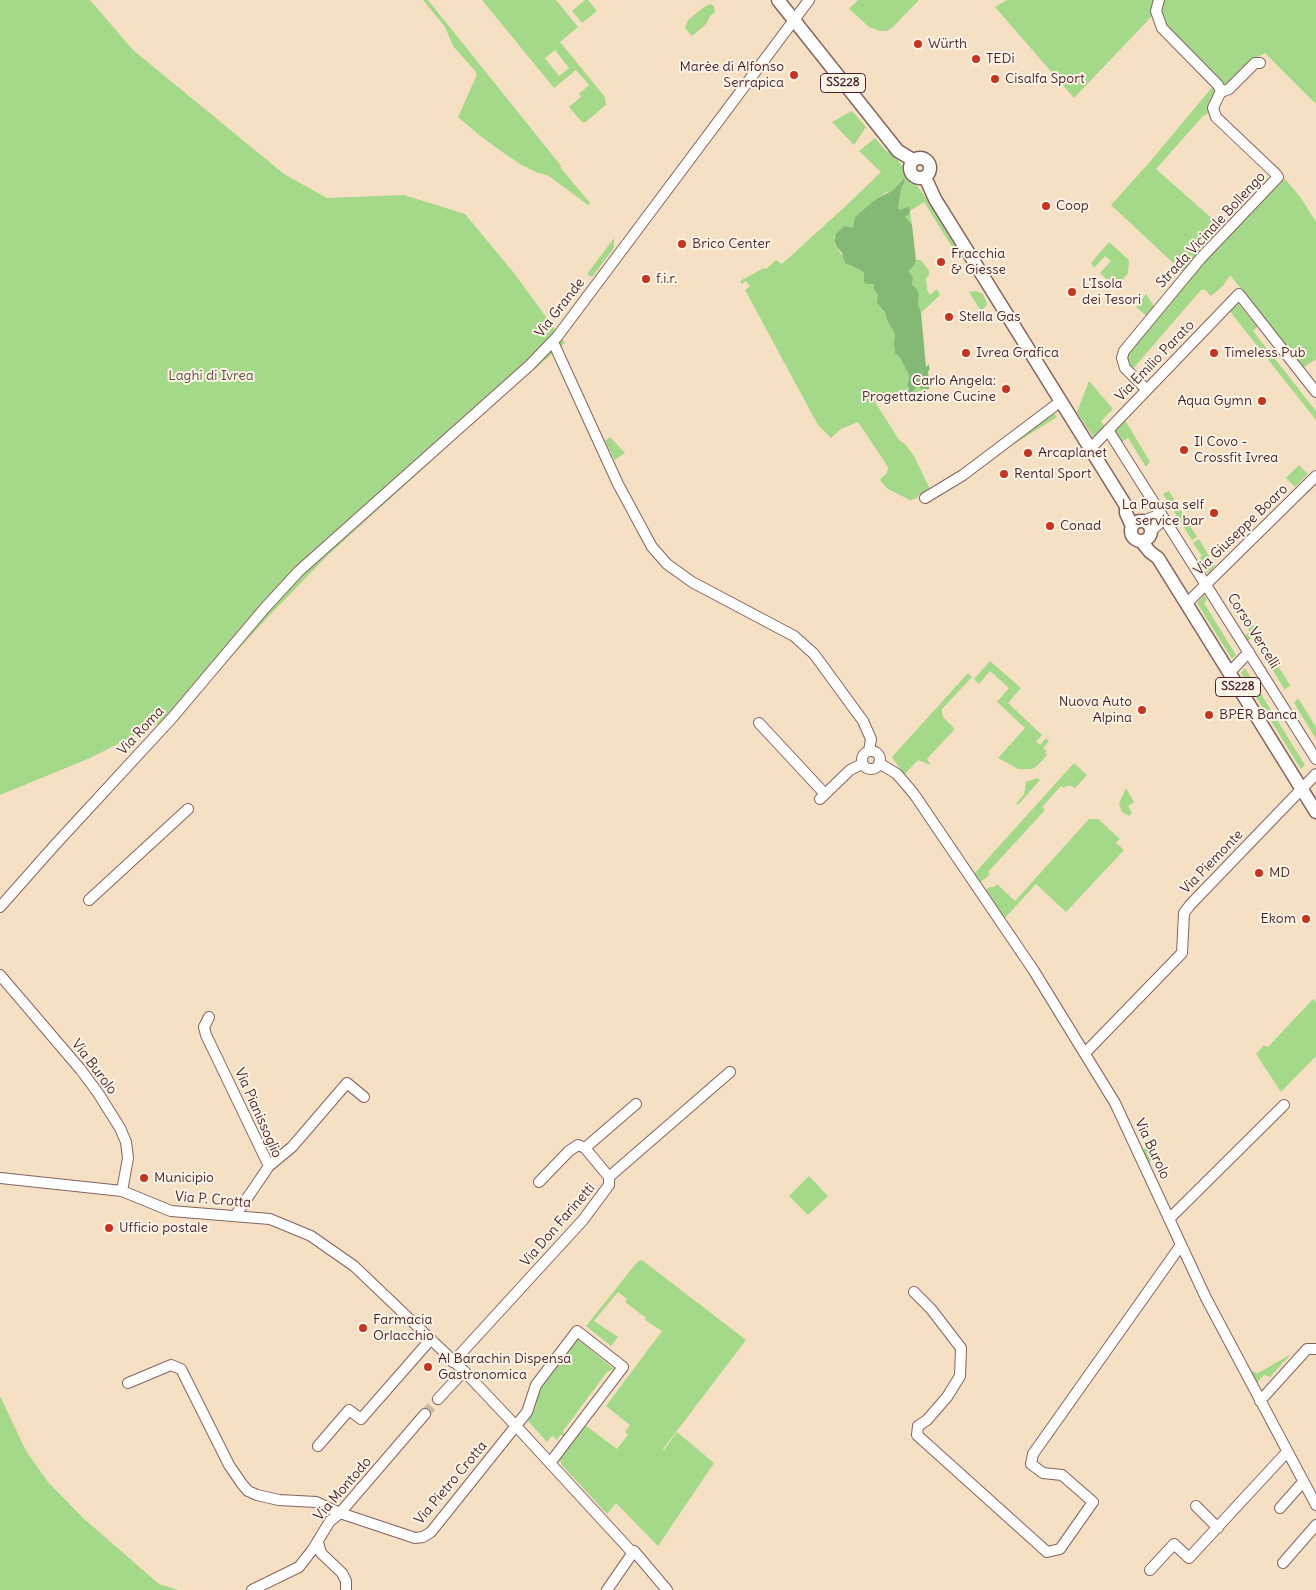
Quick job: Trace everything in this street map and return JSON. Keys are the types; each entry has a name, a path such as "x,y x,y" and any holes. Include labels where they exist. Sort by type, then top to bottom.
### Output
{"main road":[{"name":"SS228","path":"778,0 898,151 914,160 924,158 930,164 930,171 925,177 935,199 1091,448 1126,506 1126,513 1143,529 1157,549 1158,558 1316,812"}],"street":[{"name":"Via Grande","path":"299,570 530,365 553,342 808,0"},
{"path":"1159,0 1156,11 1162,28 1218,85 1221,92 1229,89 1255,63 1260,63"},
{"name":"Strada Vicinale Bollengo","path":"1147,390 1125,368 1122,358 1124,351 1201,258 1278,177 1216,117 1213,108 1221,92"},
{"name":"Via Emilio Parato","path":"1091,448 1239,294 1316,392"},
{"path":"553,342 618,484 652,547 667,564 692,582 794,636 814,654 864,721 871,739 869,751"},
{"path":"924,498 963,475 1061,401"},
{"name":"Corso Vercelli","path":"1108,430 1316,759"},
{"name":"Via Giuseppe Boaro","path":"1186,604 1316,476"},
{"path":"1143,529 1163,516"},
{"name":"Via Roma","path":"0,907 172,718 299,570"},
{"path":"1229,673 1249,652"},
{"path":"759,723 822,796 850,770 862,764"},
{"path":"869,751 878,754 879,763 875,768 869,769 862,764 862,755 869,751"},
{"name":"Via Burolo","path":"879,763 896,774 914,794 1034,971 1115,1103 1218,1322 1316,1505"},
{"path":"1302,789 1316,774"},
{"name":"Via Piemonte","path":"1085,1053 1182,953 1184,913 1190,905 1302,789"},
{"path":"89,900 188,809"},
{"name":"Via Burolo","path":"0,975 81,1070 120,1128 126,1142 128,1158 122,1191"},
{"name":"Via Pianissoglio","path":"209,1017 204,1027 206,1035 269,1166 235,1216"},
{"name":"Via Don Farinetti","path":"453,1362 583,1220 610,1185 610,1177 730,1072"},
{"path":"269,1166 292,1147 347,1083 364,1097"},
{"path":"585,1148 636,1104"},
{"path":"1169,1219 1284,1105"},
{"path":"539,1182 569,1151 578,1145 585,1148 610,1177"},
{"name":"Via P. Crotta","path":"0,1178 122,1191 171,1212 270,1219 312,1236 354,1266 431,1340"},
{"path":"914,1292 931,1308 961,1348 960,1376 947,1397 927,1420 918,1426 917,1435 1047,1552 1060,1549 1093,1502 1062,1475 1043,1473 1031,1464 1033,1454 1181,1244"},
{"name":"Via Pietro Crotta","path":"340,1513 415,1538 422,1537 431,1532 516,1426 529,1408 536,1385 577,1331 624,1366 550,1463"},
{"path":"318,1446 349,1410 361,1419 431,1340 516,1426 630,1550 634,1551 667,1590"},
{"path":"1260,1401 1307,1349 1316,1349"},
{"path":"128,1383 171,1365 181,1369 229,1465 248,1491 279,1500 316,1502 340,1513"},
{"path":"438,1399 464,1372"},
{"name":"Via Montodo","path":"252,1590 299,1567 318,1542 330,1521 340,1513 425,1414"},
{"path":"1150,1570 1174,1544 1189,1558 1288,1452"},
{"path":"1280,1508 1303,1482"},
{"path":"1196,1506 1218,1528"},
{"path":"1283,1563 1316,1525"},
{"path":"318,1542 321,1553 342,1573 348,1589"},
{"path":"607,1590 634,1551"}],"green space":[{"name":"Laghi di Ivrea","path":"0,0 90,0 133,50 284,174 327,198 404,195 465,214 514,273 565,343 504,395 327,556 181,712 90,758 0,795"},
{"path":"423,0 428,0 562,167 560,167 590,203 588,205 549,176 520,164 479,135 458,117 476,77 476,72 453,46 445,27"},
{"path":"482,0 556,0 578,27 560,42 605,97 606,105 584,123 569,107 581,97 579,94 589,85 576,70 554,88","holes":["555,50 569,68 559,76 545,58"]},
{"path":"585,0 588,0 597,11 582,23 572,11"},
{"path":"858,0 919,0 893,27 887,31 880,31 869,27 849,9"},
{"path":"1007,0 1156,0 1153,15 1074,98 995,7"},
{"path":"1161,0 1316,0 1316,104 1265,53 1256,58 1225,88 1165,29 1159,6"},
{"path":"710,4 714,6 715,12 710,16 707,23 692,36 685,28 688,20"},
{"path":"1214,85 1217,92 1210,106 1209,113 1203,116 1156,169 1225,230 1184,273 1111,205"},
{"path":"852,111 866,127 854,145 832,122"},
{"path":"875,138 887,152 890,150 927,199 956,245 955,248 961,259 924,202 910,211 916,260 921,260 929,271 929,275 926,278 927,290 930,295 937,289 940,295 921,313 926,367 929,364 930,370 928,371 929,389 875,402 899,440 906,445 914,456 930,489 917,498 910,500 888,489 881,482 880,479 887,473 888,467 858,422 841,429 831,438 818,425 745,290 750,286 746,281 742,284 740,281 764,268 766,269 776,260 782,264 881,172 859,151","holes":["902,179 905,181 901,189 898,208 899,210 903,209 909,214 905,217 910,224 916,261 909,272 913,277 912,285 919,296 918,305 921,313 926,368 929,365 923,389 920,386 911,393 907,391 909,379 907,370 894,349 895,334 885,312 880,306 874,284 866,284 864,273 850,266 834,244 834,237 853,228 878,200 885,193 893,190"]},
{"path":"904,178 905,181 901,189 898,208 899,210 908,207 910,210 909,214 905,217 912,225 916,261 909,272 913,277 912,285 919,294 918,305 921,313 926,367 929,365 929,389 923,390 917,387 911,393 904,394 909,389 907,386 908,373 895,353 895,334 885,312 877,303 878,295 874,289 874,284 866,284 864,282 864,273 845,263 842,253 834,241 836,234 844,226 853,228 855,217 875,200 893,190"},
{"path":"1285,179 1301,198 1316,222 1316,359 1303,368 1230,275 1223,286 1211,296 1205,290 1201,290 1131,371 1126,357 1158,314 1233,228"},
{"path":"614,238 614,248 592,277 587,274"},
{"path":"1109,242 1129,260 1128,273 1116,288 1100,273 1111,261 1105,256 1094,268 1091,263"},
{"path":"976,291 983,294 987,305 981,311 969,292"},
{"path":"1146,294 1155,308 1148,317 1136,307"},
{"path":"1236,301 1257,327 1253,331 1316,411 1316,420 1228,309"},
{"path":"1089,381 1113,409 1101,421 1105,427 1094,438 1077,412"},
{"path":"1054,413 1057,417 1003,451 1049,416"},
{"path":"1125,420 1150,462 1146,467 1128,438 1122,442 1115,431"},
{"path":"610,437 625,453 615,460 605,441"},
{"path":"1299,465 1308,474 1295,487 1286,478"},
{"path":"1169,491 1197,537 1192,540 1163,494"},
{"path":"1199,539 1215,566 1208,574 1199,559 1202,556 1193,543"},
{"path":"1204,595 1207,600 1204,603 1236,655 1232,659 1197,603"},
{"path":"1237,600 1257,631 1248,641 1244,636 1250,632 1231,603"},
{"path":"1262,640 1290,685 1285,690 1257,645"},
{"path":"990,661 1021,688 1008,703 1042,735 1036,742 1040,745 1046,738 1049,741 1043,748 1047,751 1045,753 1047,755 1032,769 1018,769 998,758 1025,728 997,702 1009,688 990,671 979,684 974,679"},
{"path":"1245,668 1305,765 1301,769 1241,673"},
{"path":"968,673 972,677 942,709 943,717 954,730 927,759 931,765 918,760 904,775 892,757"},
{"path":"1298,698 1316,727 1316,739 1294,703"},
{"path":"1074,763 1087,775 1075,788 1066,786 1064,788 1061,786 1042,807 1045,810 988,872 990,874 979,884 973,875"},
{"path":"1037,778 1040,780 1018,805 1016,804 1024,794 1026,782"},
{"path":"1126,788 1134,802 1128,806 1132,813 1129,816 1122,812 1119,803"},
{"path":"1089,819 1098,819 1120,839 1116,843 1124,850 1066,912 1036,884 1004,919 984,891 997,884 1015,901"},
{"path":"1313,999 1316,1002 1316,1056 1281,1092 1256,1054 1264,1045 1268,1047"},
{"path":"1152,1145 1160,1154 1149,1163 1142,1150"},
{"path":"809,1176 828,1196 808,1215 789,1196"},
{"path":"642,1260 746,1340 663,1449 677,1432 714,1463 658,1546 616,1503 607,1514 562,1465 560,1460 561,1456 585,1425 617,1449 628,1435 625,1432 630,1425 606,1406 662,1331 645,1320 646,1318 625,1302 627,1299 618,1292 594,1321 618,1337 611,1346 586,1326 638,1261"},
{"path":"576,1338 614,1369 607,1372 563,1431 565,1438 561,1434 557,1440 552,1436 547,1442 528,1421 533,1411 536,1392"},
{"path":"1291,1354 1270,1377 1264,1375 1255,1385 1249,1373 1252,1371 1257,1373 1262,1371"},
{"path":"0,1396 26,1451 48,1482 83,1518 159,1584 179,1590 0,1590"}],"tunnel":[{"path":"425,1414 438,1399"}],"place":[{"name":"Würth","path":"918,44"},
{"name":"TEDi","path":"976,59"},
{"name":"Marèe di Alfonso Serrapica","path":"794,75"},
{"name":"Cisalfa Sport","path":"995,79"},
{"name":"Coop","path":"1046,206"},
{"name":"Brico Center","path":"682,244"},
{"name":"Fracchia & Giesse","path":"941,262"},
{"name":"f.i.r.","path":"646,279"},
{"name":"L'Isola dei Tesori","path":"1072,292"},
{"name":"Stella Gas","path":"949,317"},
{"name":"Ivrea Grafica","path":"966,353"},
{"name":"Timeless Pub","path":"1214,353"},
{"name":"Carlo Angela: Progettazione Cucine","path":"1006,389"},
{"name":"Aqua Gymn","path":"1262,401"},
{"name":"Il Covo - Crossfit Ivrea","path":"1184,450"},
{"name":"Arcaplanet","path":"1028,453"},
{"name":"Rental Sport","path":"1004,474"},
{"name":"La Pausa self service bar","path":"1214,513"},
{"name":"Conad","path":"1050,526"},
{"name":"Nuova Auto Alpina","path":"1142,710"},
{"name":"BPER Banca","path":"1209,715"},
{"name":"MD","path":"1259,873"},
{"name":"Ekom","path":"1306,919"},
{"name":"Municipio","path":"144,1178"},
{"name":"Ufficio postale","path":"109,1228"},
{"name":"Farmacia Orlacchio","path":"363,1328"},
{"name":"Al Barachin Dispensa Gastronomica","path":"428,1367"}]}
